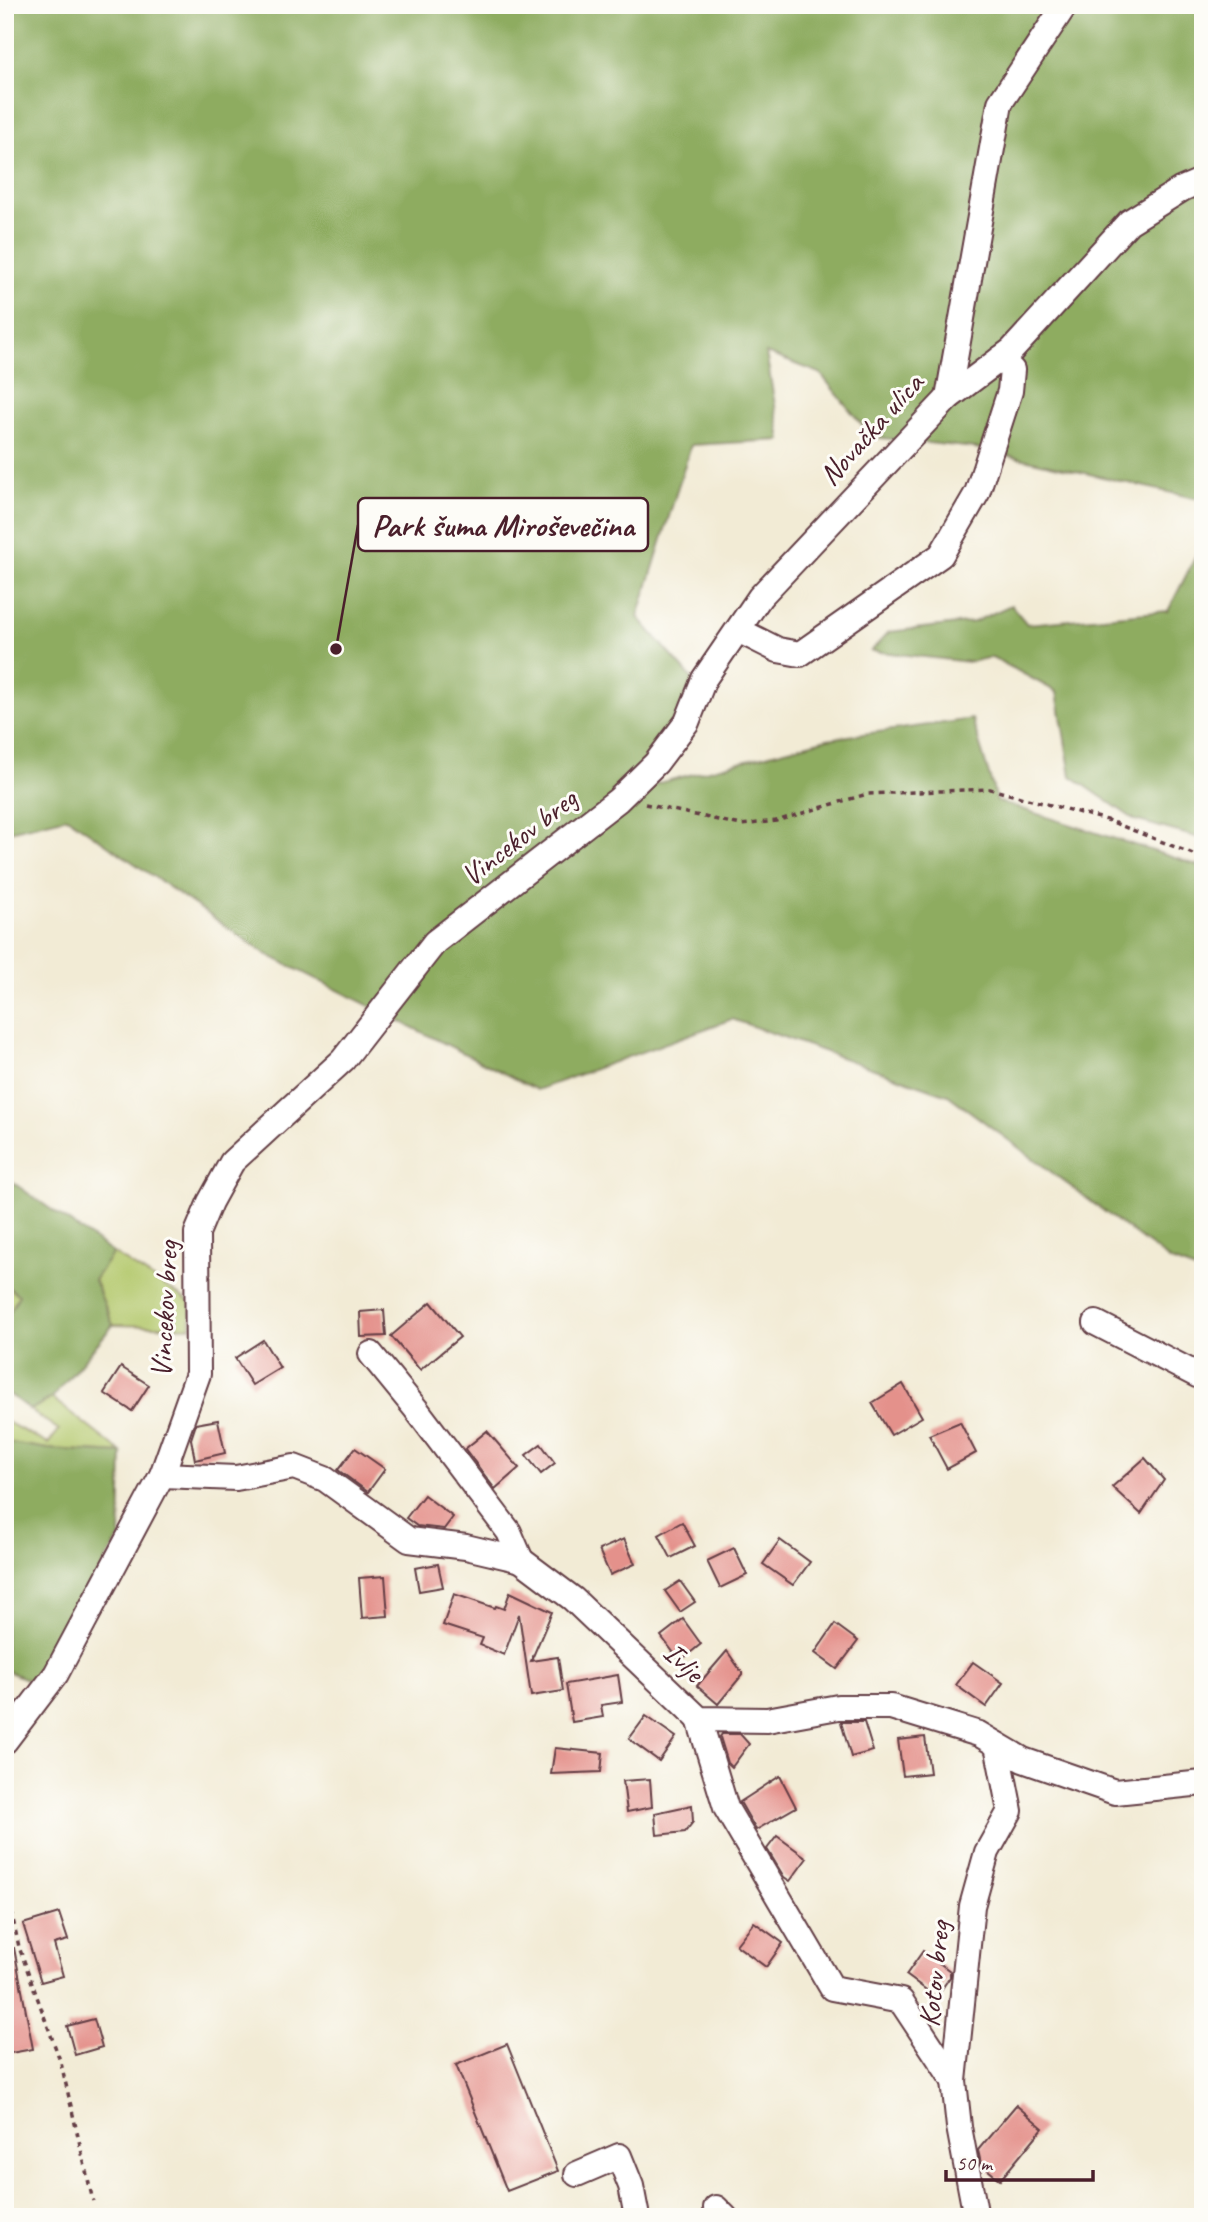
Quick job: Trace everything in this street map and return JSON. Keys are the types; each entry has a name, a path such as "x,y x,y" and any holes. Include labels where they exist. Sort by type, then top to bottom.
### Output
{"street":[{"name":"Novačka ulica","path":"618,800 656,763 687,722 704,679 760,597 948,398 1000,103 1065,5"},
{"path":"948,398 1012,350 1129,222 1182,189 1203,180"},
{"path":"738,629 778,650 800,654 941,555 977,493 1010,391 1012,370 1000,359"},
{"name":"Vincekov breg","path":"5,1741 56,1674 162,1475 198,1374 197,1233 210,1202 232,1163 343,1060 435,942 618,800"},
{"path":"1096,1323 1203,1378"},
{"path":"371,1354 509,1532 522,1560"},
{"name":"Ivlje","path":"162,1475 236,1478 294,1468 325,1479 409,1540 466,1547 522,1560 573,1599 699,1719 767,1720 838,1707 891,1707 979,1734 1023,1760 1115,1793 1203,1783"},
{"path":"699,1719 726,1808 832,1988 901,2001 954,2081"},
{"name":"Kotov breg","path":"976,2217 958,2127 954,2081 972,1906 987,1852 1010,1811 997,1745"},
{"path":"577,2174 619,2156 631,2186 638,2217"}],"path":[{"path":"618,800 741,825 776,821 867,794 990,789 1107,820 1203,858"},
{"path":"5,1882 19,1947 61,2063 93,2201"}],"green space":[{"path":"5,5 1203,5 1203,500 975,448 872,437 820,373 766,353 781,440 691,445 638,617 694,681 636,789 827,739 972,719 997,801 1203,867 1203,1273 1171,1261 948,1095 732,1019 537,1090 266,954 67,817 5,832"},
{"path":"1203,542 1203,839 1135,820 1071,776 1057,692 992,657 969,662 871,651 889,632 974,622 1011,605 1027,624 1168,611"},
{"path":"5,1177 113,1253 94,1280 113,1325 52,1398 30,1410 5,1391 5,1321 19,1295 5,1285"},
{"path":"113,1253 190,1302 191,1327 113,1325 94,1280"},
{"path":"5,1285 19,1295 5,1321"},
{"path":"52,1398 122,1453 48,1449 5,1442 5,1421 48,1444 59,1430 30,1410"},
{"path":"5,1442 48,1449 122,1453 120,1537 33,1682 5,1670"}],"building":[{"path":"431,1302 460,1337 420,1370 391,1336"},
{"path":"384,1310 386,1336 361,1337 360,1312"},
{"path":"263,1340 280,1368 252,1385 235,1358"},
{"path":"121,1367 149,1385 132,1411 104,1393"},
{"path":"903,1384 922,1417 891,1435 872,1403"},
{"path":"218,1420 225,1453 195,1460 191,1439 196,1424"},
{"path":"960,1422 976,1453 947,1469 929,1435"},
{"path":"487,1431 519,1468 495,1489 465,1449"},
{"path":"541,1444 555,1463 541,1474 526,1455"},
{"path":"355,1448 385,1469 368,1492 338,1470"},
{"path":"1145,1458 1164,1480 1141,1514 1112,1487"},
{"path":"424,1495 453,1517 444,1529 417,1526 406,1518"},
{"path":"682,1522 695,1546 671,1558 659,1535"},
{"path":"624,1539 635,1564 610,1575 599,1550"},
{"path":"780,1540 810,1562 793,1585 763,1564"},
{"path":"734,1548 747,1575 720,1588 707,1561"},
{"path":"438,1564 443,1587 419,1591 415,1568"},
{"path":"385,1576 388,1616 362,1618 359,1578"},
{"path":"680,1581 695,1602 680,1612 665,1591"},
{"path":"510,1592 552,1612 531,1661 558,1657 563,1691 531,1696 519,1614 504,1655 480,1645 483,1638 443,1625 454,1594 504,1609"},
{"path":"683,1619 701,1644 680,1661 661,1636"},
{"path":"835,1624 858,1641 837,1669 815,1653"},
{"path":"727,1651 743,1674 718,1704 697,1686"},
{"path":"973,1662 1003,1683 986,1707 956,1685"},
{"path":"618,1675 622,1702 601,1705 603,1717 572,1722 566,1684"},
{"path":"646,1716 676,1737 659,1761 629,1739"},
{"path":"841,1722 864,1722 873,1751 851,1757"},
{"path":"722,1734 740,1734 749,1744 732,1767 728,1763 720,1737"},
{"path":"925,1737 930,1773 903,1776 898,1740"},
{"path":"555,1748 603,1753 601,1772 551,1774"},
{"path":"780,1776 796,1807 756,1830 740,1802"},
{"path":"650,1779 652,1807 627,1812 623,1781"},
{"path":"692,1805 693,1822 685,1832 657,1835 655,1813"},
{"path":"777,1836 807,1858 790,1881 784,1877 767,1849"},
{"path":"59,1913 68,1940 54,1944 63,1976 41,1982 23,1924"},
{"path":"754,1922 783,1943 766,1967 736,1945"},
{"path":"5,1948 14,1948 33,2049 5,2054"},
{"path":"923,1951 950,1971 950,1977 936,1997 906,1975"},
{"path":"94,2019 102,2047 75,2055 67,2026"},
{"path":"507,2044 558,2171 507,2191 456,2065"},
{"path":"1016,2105 1043,2128 1000,2180 981,2164 978,2150"}],"place":[{"name":"Park šuma Miroševečina","path":"336,649"}]}
